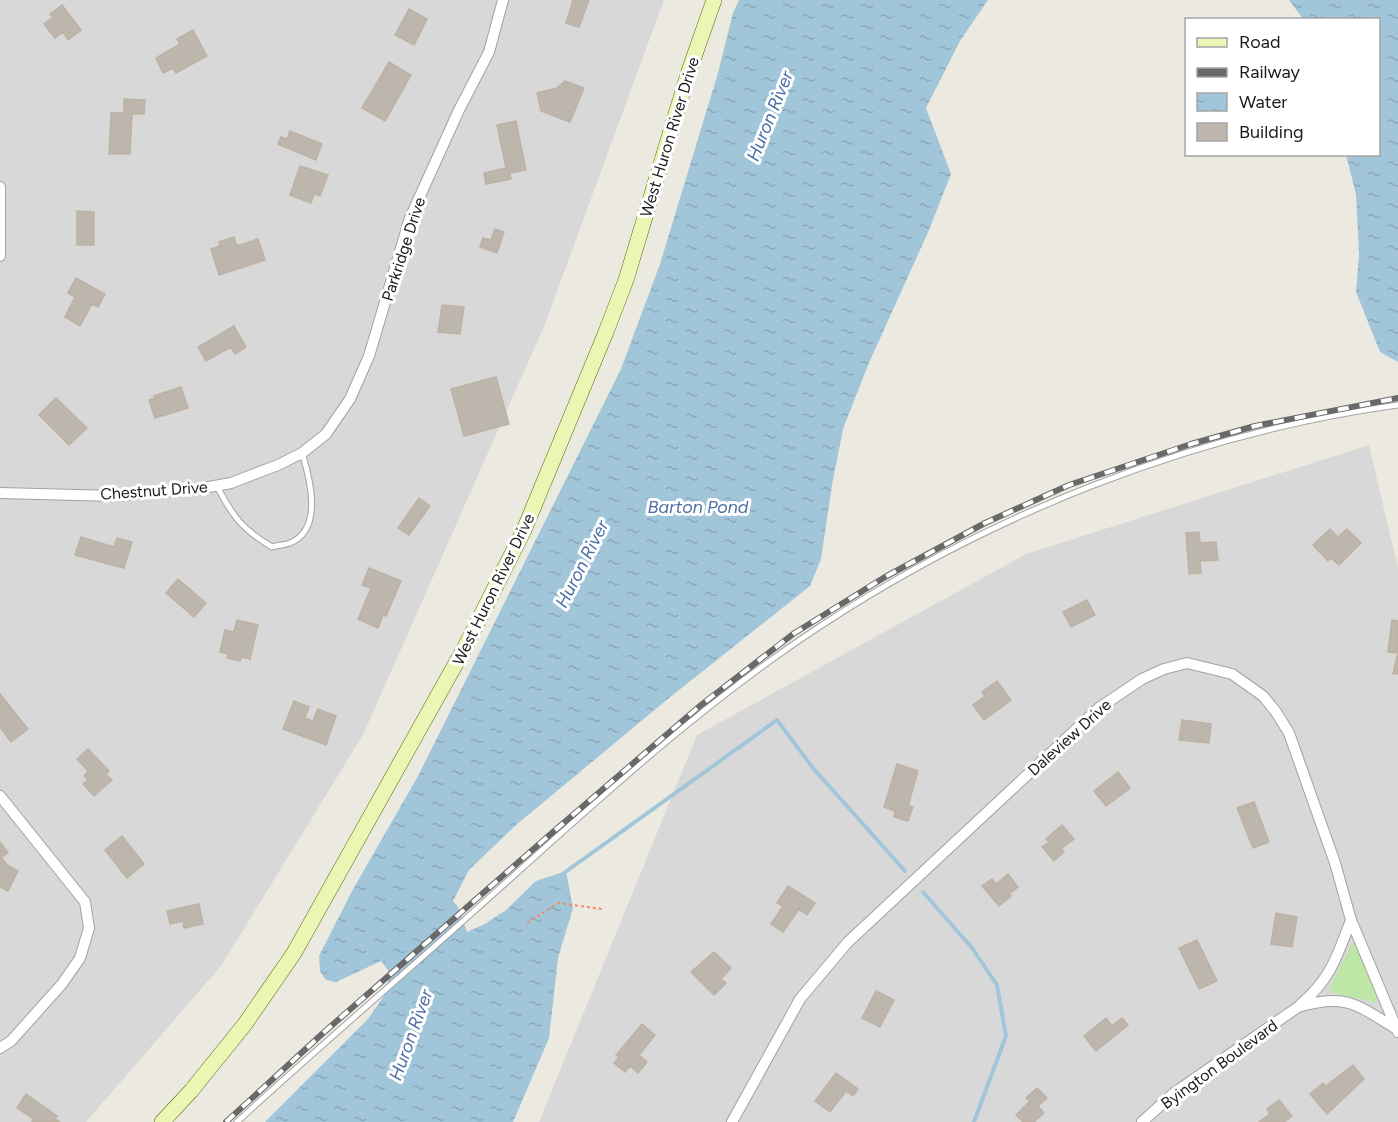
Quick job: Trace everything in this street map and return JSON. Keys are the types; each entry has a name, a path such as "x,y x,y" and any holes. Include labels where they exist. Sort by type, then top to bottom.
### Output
{"street":[{"name":"Parkridge Drive","path":"302,453 326,434 350,399 370,353 410,218 459,110 489,52 503,0"},
{"name":"West Huron River Drive","path":"162,1122 191,1091 245,1024 294,953 465,649 524,530 626,280 688,70 714,0"},
{"path":"0,187 0,256"},
{"name":"Chestnut Drive","path":"0,493 116,496 217,485 231,483 302,453"},
{"name":"Daleview Drive","path":"732,1122 800,999 848,942 1099,708 1142,679 1164,669 1187,663 1232,674 1263,696 1289,733 1335,863 1351,920 1397,1030"},
{"path":"0,796 85,902 89,928 80,958 62,984 11,1041 0,1048"},
{"name":"Byington Boulevard","path":"1142,1122 1174,1093 1298,1007 1317,990 1334,966 1351,920"},
{"name":"Byington Boulevard","path":"1298,1007 1321,1000 1344,1001 1364,1009 1397,1030"}],"lane":[{"path":"237,1122 604,794 690,722 818,628 952,549 1017,516 1086,488 1191,452 1304,421 1396,405"},
{"path":"217,485 228,507 248,533 272,547 292,542 306,529 312,510 312,486 302,453"}],"path":[{"path":"527,923 558,903 602,909"}],"shaded area":[{"path":"0,0 664,0 545,324 363,735 221,966 86,1122 0,1122"},
{"path":"1369,445 1398,568 1398,1122 539,1122 697,735 1026,554"}],"green space":[{"path":"1354,940 1377,999 1375,1003 1337,994 1329,989"}],"water":[{"name":"Barton Pond","path":"739,0 988,0 960,41 926,108 951,174 929,230 868,365 843,429 821,559 810,586 669,698 516,825 469,870 453,901 458,907 467,932 485,924 506,910 536,881 566,871 573,908 558,958 549,1038 513,1122 265,1122 368,1019 388,990 388,970 381,961 336,982 326,980 320,971 319,956 351,893 418,776 621,369 660,264 718,73 733,13"},
{"path":"1289,0 1398,0 1398,362 1380,352 1356,292 1359,253 1356,194 1346,156 1380,156 1380,18 1302,18"}],"building":[{"path":"573,0 589,0 579,27 566,23"},
{"path":"62,5 81,30 68,40 63,32 55,38 44,24 53,17 50,14"},
{"path":"409,9 427,19 414,45 395,35"},
{"path":"193,30 207,56 176,73 173,68 163,73 156,58 180,44 177,39"},
{"path":"389,62 411,75 385,121 362,108"},
{"path":"565,81 584,88 570,122 541,111 537,93 557,88"},
{"path":"124,99 145,100 144,114 132,114 130,154 109,154 111,113 124,113"},
{"path":"516,121 526,170 510,173 511,179 486,184 484,173 506,168 497,125"},
{"path":"290,131 322,144 316,160 278,144 281,137 287,139"},
{"path":"300,166 328,175 320,196 314,194 311,203 290,195"},
{"path":"77,211 94,212 94,245 77,245"},
{"path":"495,229 504,232 497,253 480,247 483,238 491,240"},
{"path":"234,237 237,246 258,239 265,260 219,275 211,249 220,246 219,242"},
{"path":"76,278 105,294 98,307 92,304 80,326 65,317 75,297 68,293"},
{"path":"442,305 464,307 460,334 438,332"},
{"path":"234,326 246,347 235,354 231,347 206,361 198,347"},
{"path":"496,377 509,424 464,436 451,389"},
{"path":"181,387 188,408 155,418 149,400 155,398 154,396"},
{"path":"56,398 87,428 69,445 39,415"},
{"path":"419,498 430,506 409,535 398,528"},
{"path":"1330,529 1338,537 1347,529 1361,543 1339,565 1331,558 1328,561 1313,545"},
{"path":"1199,532 1200,543 1216,542 1218,560 1200,561 1201,573 1189,574 1186,533"},
{"path":"81,537 114,547 117,538 132,542 124,568 75,555"},
{"path":"369,568 401,581 386,616 383,615 378,628 358,619 371,588 362,585"},
{"path":"178,579 206,603 194,617 166,593"},
{"path":"1087,600 1095,615 1071,627 1063,612"},
{"path":"237,620 258,625 250,659 242,657 240,661 227,658 228,654 220,652 225,630 234,632"},
{"path":"1392,620 1398,621 1398,653 1388,652"},
{"path":"1398,653 1398,674 1393,674"},
{"path":"997,681 1011,700 984,720 973,705 985,696 982,692"},
{"path":"0,694 28,729 11,742 0,727"},
{"path":"294,701 309,707 305,718 313,721 318,709 336,716 326,745 283,729"},
{"path":"1182,720 1211,724 1209,743 1179,740"},
{"path":"88,749 109,771 106,774 112,780 94,796 83,784 88,780 84,776 88,771 77,759"},
{"path":"897,764 918,771 908,806 913,807 908,821 894,817 895,811 884,807"},
{"path":"1118,772 1130,788 1106,806 1094,791"},
{"path":"1254,802 1269,842 1253,848 1237,808"},
{"path":"1062,825 1074,839 1061,849 1064,852 1054,861 1042,847 1049,842 1046,839"},
{"path":"122,836 144,864 127,878 105,850"},
{"path":"1,843 8,853 1,857 7,865 18,871 8,891 0,887"},
{"path":"1008,874 1018,887 999,906 982,886 992,879 996,884"},
{"path":"788,886 815,903 807,915 799,909 783,932 771,924 783,906 777,903"},
{"path":"199,904 203,924 184,928 183,921 170,924 167,911"},
{"path":"1276,913 1297,917 1292,947 1271,944"},
{"path":"1197,940 1217,981 1199,989 1179,948"},
{"path":"714,952 731,968 721,979 726,983 714,995 691,972"},
{"path":"876,991 894,1000 880,1027 862,1018"},
{"path":"1106,1018 1112,1026 1122,1018 1128,1025 1096,1051 1084,1036"},
{"path":"642,1024 655,1035 639,1055 647,1062 638,1073 630,1066 625,1072 614,1063 619,1057 616,1055"},
{"path":"1353,1065 1364,1079 1327,1114 1310,1094 1323,1083 1326,1086"},
{"path":"836,1073 858,1089 853,1096 846,1091 830,1112 815,1101"},
{"path":"1037,1088 1047,1098 1038,1106 1044,1113 1034,1122 1023,1122 1016,1115 1030,1101 1026,1098"},
{"path":"26,1094 57,1116 55,1119 60,1122 32,1122 34,1119 17,1108"},
{"path":"1279,1100 1292,1116 1284,1122 1259,1122 1270,1114 1267,1109"}],"waterway":[{"path":"564,873 777,720 813,768 905,871"},
{"path":"923,892 972,948 997,985 1006,1036 974,1122"}],"railway":[{"path":"226,1122 322,1034 701,705 793,634 885,577 985,523 1069,485 1191,444 1255,426 1398,398"}],"water label":[{"name":"Huron River","path":"770,116"},
{"name":"Huron River","path":"582,564"},
{"name":"Huron River","path":"411,1035"}]}
